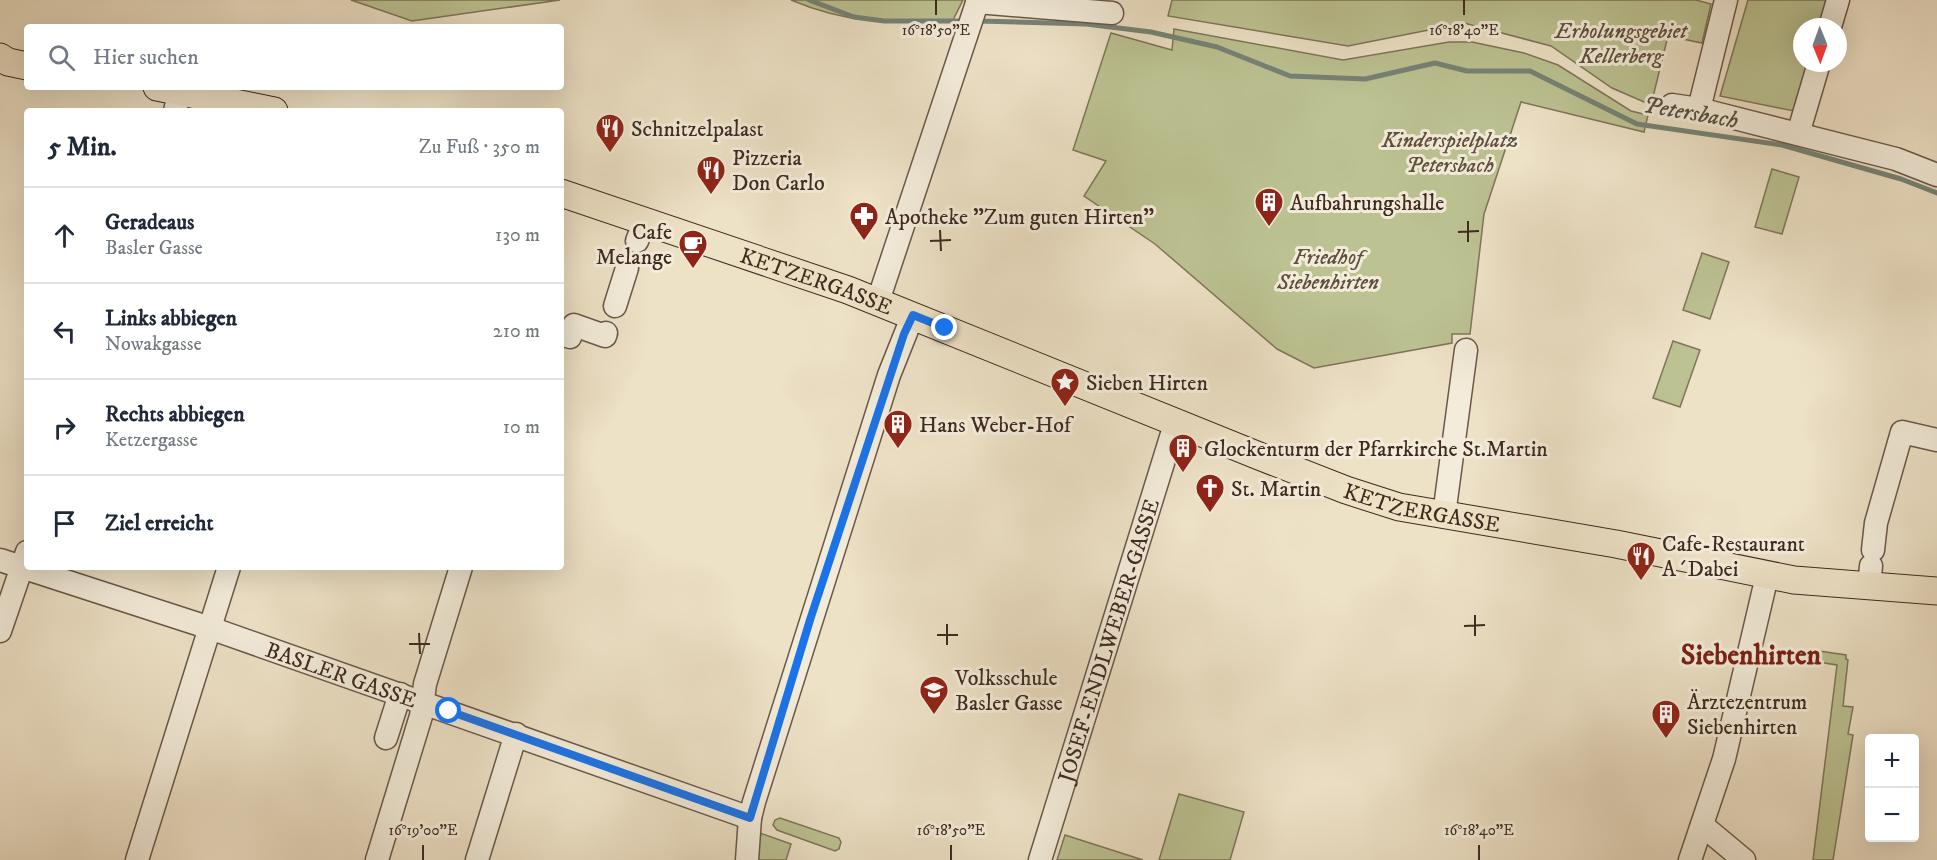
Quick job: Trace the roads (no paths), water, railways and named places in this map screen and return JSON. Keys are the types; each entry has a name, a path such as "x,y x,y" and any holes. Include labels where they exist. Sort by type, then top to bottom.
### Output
{"main road":[{"path":"0,57 24,67"},
{"path":"0,72 24,68"},
{"path":"171,96 253,108"},
{"name":"KETZERGASSE","path":"564,194 641,231 878,301 1346,490 1399,507 1616,544 1767,576 1871,568 1937,591"}],"street":[{"path":"1699,109 1726,0"},
{"path":"1833,18 1838,0"},
{"path":"878,301 978,1 1112,14"},
{"path":"1798,134 1816,72"},
{"path":"1672,105 1699,109 1896,159 1937,175"},
{"path":"615,306 627,268"},
{"path":"747,860 750,818 889,375 913,315"},
{"path":"564,335 570,337 574,325 605,336 606,333"},
{"path":"1444,515 1466,350"},
{"name":"JOSEF-ENDLWEBER-GASSE","path":"1040,860 1176,421"},
{"path":"1871,568 1876,523 1902,432 1937,440"},
{"name":"BASLER GASSE","path":"0,560 24,560"},
{"path":"0,631 24,560"},
{"name":"BASLER GASSE","path":"51,570 750,818"},
{"path":"137,860 228,570"},
{"path":"377,860 423,702 425,684 460,570"},
{"path":"1690,860 1724,759 1767,576"},
{"path":"386,738 400,694"},
{"path":"477,860 516,734"},
{"path":"1702,825 1744,860"}],"waterway":[{"name":"Petersbach","path":"809,0 854,17 884,21 965,21"},
{"name":"Petersbach","path":"978,21 1086,24 1151,32 1217,47 1290,76 1365,79 1435,63 1467,71 1530,71 1637,124 1782,145 1901,179 1937,193"}],"place":[{"name":"Schnitzelpalast","path":"610,154"},
{"name":"Pizzeria Don Carlo","path":"711,196"},
{"name":"Aufbahrungshalle","path":"1269,228"},
{"name":"Apotheke \"Zum guten Hirten\"","path":"864,242"},
{"name":"Cafe Melange","path":"693,270"},
{"name":"Sieben Hirten","path":"1065,408"},
{"name":"Hans Weber-Hof","path":"898,450"},
{"name":"Glockenturm der Pfarrkirche St.Martin","path":"1183,474"},
{"name":"St. Martin","path":"1210,514"},
{"name":"Cafe-Restaurant A´Dabei","path":"1641,582"},
{"name":"Volksschule Basler Gasse","path":"934,716"},
{"name":"Ärztezentrum Siebenhirten","path":"1666,740"}],"district":[{"name":"Siebenhirten","path":"1751,654"}],"park label":[{"name":"Erholungsgebiet Kellerberg","path":"1621,42"},
{"name":"Kinderspielplatz Petersbach","path":"1450,152"},
{"name":"Friedhof Siebenhirten","path":"1328,268"}]}
